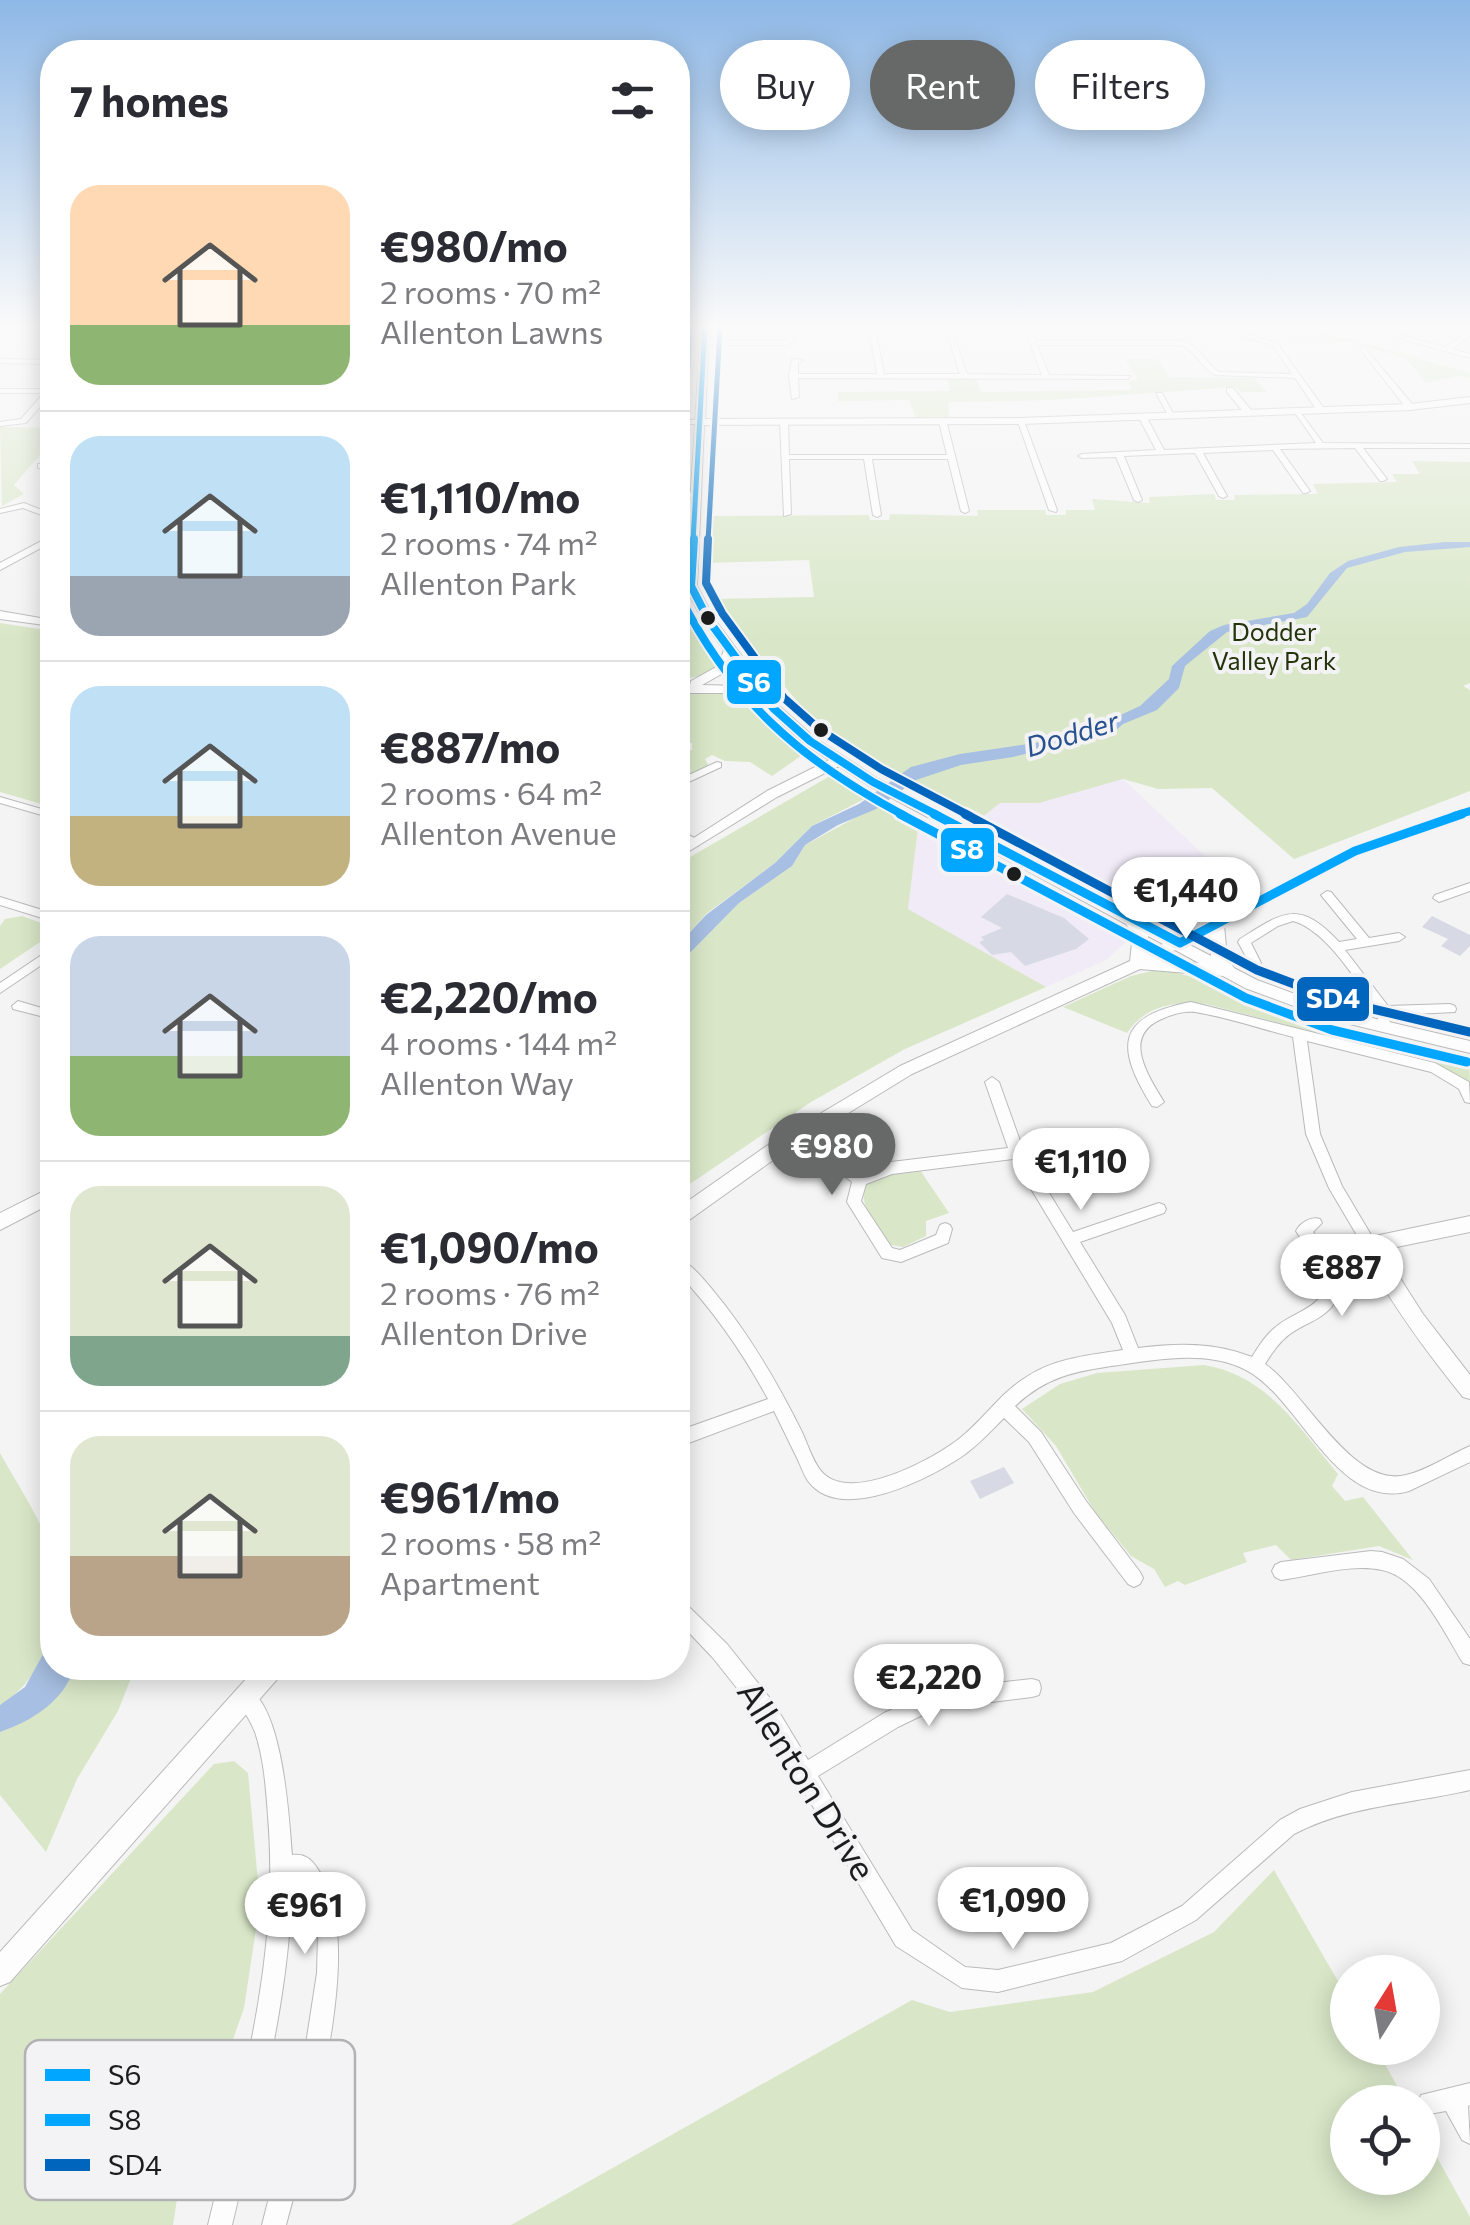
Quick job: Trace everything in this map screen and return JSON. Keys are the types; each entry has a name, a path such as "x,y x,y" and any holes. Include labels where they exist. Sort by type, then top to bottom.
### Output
{"main road":[{"path":"698,431 690,586 730,652 773,708 810,741 873,782 1180,943 1230,974 1293,1002 1384,1019 1470,1046"},
{"path":"0,615 40,621"},
{"path":"690,686 722,668 730,652"},
{"path":"690,688 750,676"},
{"path":"690,689 721,686 741,690 784,728 810,741"},
{"path":"690,846 772,794 837,761"},
{"path":"690,1210 774,1150 906,1070 1137,964 1355,851 1470,811"},
{"path":"1130,917 1176,925 1216,925"},
{"path":"1130,917 1142,934 1137,964"},
{"path":"1216,925 1219,958 1230,974"},
{"path":"1137,964 1186,966 1230,974"},
{"path":"0,1222 40,1200"},
{"path":"1470,1224 1370,1245 1424,1332 1470,1390"},
{"path":"0,1972 262,1680"}],"street":[{"path":"785,431 787,514"},
{"path":"945,431 965,511"},
{"path":"1023,431 1053,510"},
{"path":"1150,431 1161,452"},
{"path":"1312,431 1321,444"},
{"path":"1082,456 1321,444 1470,446"},
{"path":"1356,444 1384,479"},
{"path":"1275,447 1306,491"},
{"path":"1198,450 1222,496"},
{"path":"1118,454 1138,500"},
{"path":"786,457 950,457"},
{"path":"868,457 878,515"},
{"path":"0,512 23,502 40,511"},
{"path":"0,567 40,545"},
{"path":"690,781 716,765"},
{"path":"0,800 40,812"},
{"path":"690,840 694,843"},
{"path":"1439,898 1470,887"},
{"path":"1327,895 1366,942"},
{"path":"2,905 40,914"},
{"path":"1255,963 1244,942 1280,920 1294,917 1319,928 1384,1019 1450,1008"},
{"path":"1335,947 1400,937"},
{"path":"0,989 40,961"},
{"path":"18,1006 40,1012"},
{"path":"1157,1102 1142,1082 1131,1049 1135,1033 1154,1015 1190,1007 1435,1068 1464,1086 1470,1098"},
{"path":"1299,1033 1312,1134 1336,1188 1370,1245"},
{"path":"992,1082 1018,1153 1119,1320 1133,1356"},
{"path":"860,1180 891,1168 1018,1153"},
{"path":"835,1161 860,1180"},
{"path":"860,1180 854,1202 882,1252 901,1256 943,1239 945,1229"},
{"path":"1071,1239 1159,1209"},
{"path":"1255,1366 1280,1332 1320,1310 1331,1298 1334,1283 1328,1266 1303,1231 1315,1224"},
{"path":"690,1275 710,1294 740,1334 815,1477 831,1490 850,1495 930,1467 964,1445 1032,1383 1060,1368 1196,1350 1255,1366 1281,1384 1351,1470 1367,1481 1400,1485 1470,1454"},
{"path":"690,1435 779,1402"},
{"path":"1004,1407 1036,1437 1080,1507 1134,1578"},
{"path":"1281,1570 1380,1561 1400,1568 1428,1594 1470,1656"},
{"name":"Allenton Drive","path":"690,1620 766,1709 904,1938 962,1977 998,1981 1114,1953 1189,1913 1286,1827 1305,1816 1336,1806 1427,1792 1470,1780"},
{"path":"805,1773 890,1720 934,1700 1032,1688"},
{"path":"247,1698 256,1711 272,1764 283,1867 284,1917 264,2040"},
{"path":"283,1867 301,1864 314,1880 325,1906 329,1947 316,2040"},
{"path":"1450,2099 1470,2132"},
{"path":"220,2225 226,2200"},
{"path":"274,2225 280,2200"}],"shaded area":[{"path":"1123,779 1241,890 1211,905 1150,911 1092,878 975,823 1000,803"},
{"path":"919,820 1110,919 1124,933 1125,943 1106,960 1046,987 907,909"}],"green space":[{"path":"0,431 40,431 40,455 14,485 24,494 2,506"},
{"name":"Dodder Valley Park","path":"1412,461 1470,462 1470,683 1463,686 1470,690 1470,791 1294,859 1212,788 1158,789 1123,779 1039,803 1000,803 975,823 881,776 852,755 808,714 711,599 814,597 809,560 709,563 705,516 869,515 870,520 889,520 890,514 978,516 977,510 1045,510 1046,515 1066,515 1066,510 1095,510 1092,499 1150,503 1149,497 1214,494 1216,500 1235,500 1234,495 1318,494 1313,484 1397,482 1392,474 1420,474"},
{"path":"690,607 719,658 718,667 690,678"},
{"path":"0,623 40,629 40,804 0,792"},
{"path":"719,688 732,693 811,749 772,776 750,762 725,761 712,755 705,759 709,766 690,774 690,694"},
{"path":"830,776 843,776 874,794 812,826 775,863 706,914 690,932 690,857"},
{"path":"888,800 919,820 908,909 1046,987 905,1049 811,1102 690,1184 690,953 739,903 792,866 805,845"},
{"path":"22,916 40,923 40,942 0,969 0,926 5,919"},
{"path":"1160,969 1210,981 1305,1016 1469,1058 1470,1084 1440,1065 1206,1004 1162,1007 1143,1016 1127,1033 1063,1007 1131,976"},
{"path":"920,1170 949,1213 926,1221 926,1236 903,1247 885,1244 867,1210 864,1189 880,1177"},
{"path":"1204,1365 1246,1380 1280,1406 1338,1474 1332,1486 1345,1501 1363,1497 1413,1560 1379,1546 1291,1560 1276,1545 1243,1553 1247,1562 1185,1585 1178,1581 1165,1587 1154,1569 1131,1556 1095,1512 1056,1446 1022,1409 1060,1384 1097,1373"},
{"path":"0,1453 40,1524 40,1661 31,1677 0,1705"},
{"path":"68,1680 130,1680 118,1711 77,1779 46,1852 0,1795 0,1732 44,1708"},
{"path":"234,1761 248,1773 260,1903 244,2008 233,2040 25,2040 25,2200 177,2200 173,2225 0,2225 0,1994 214,1764"},
{"path":"1274,1870 1330,1967 1330,2065 1385,2065 1397,2085 1330,2085 1330,2195 1440,2195 1440,2163 1470,2217 1470,2225 511,2225 912,2000 950,2012 1093,1992 1214,1932"}],"water":[{"name":"Dodder","path":"1470,542 1470,547 1405,552 1347,568 1307,617 1227,632 1185,666 1179,688 1157,710 1123,724 1114,732 1013,757 961,765 916,780 876,809 805,845 792,866 739,903 690,953 690,932 706,915 775,863 812,826 859,804 911,767 960,754 1041,742 1101,724 1140,706 1169,679 1172,666 1210,631 1294,613 1307,604 1330,573 1348,561 1399,547"},
{"path":"40,1660 40,1680 69,1680 45,1708 0,1732 0,1705 25,1687"}],"building":[{"path":"1007,894 1064,918 1089,939 1076,949 1025,966 1011,952 992,955 979,942 984,940 981,937 1002,928 981,917"},
{"path":"1432,916 1470,935 1470,946 1460,956 1441,946 1448,939 1422,927"},
{"path":"1004,1467 1014,1483 980,1499 970,1481"}],"transit line":[{"name":"S6","path":"699,431 691,586 709,621 773,708 810,741 873,782 1180,943 1355,851 1470,811"},
{"name":"SD4","path":"714,431 706,583 722,613 784,698 819,729 881,769 1257,970 1339,1001 1470,1032"},
{"name":"S8","path":"690,617 762,718 801,753 865,795 1246,998 1332,1030 1467,1062"}]}
